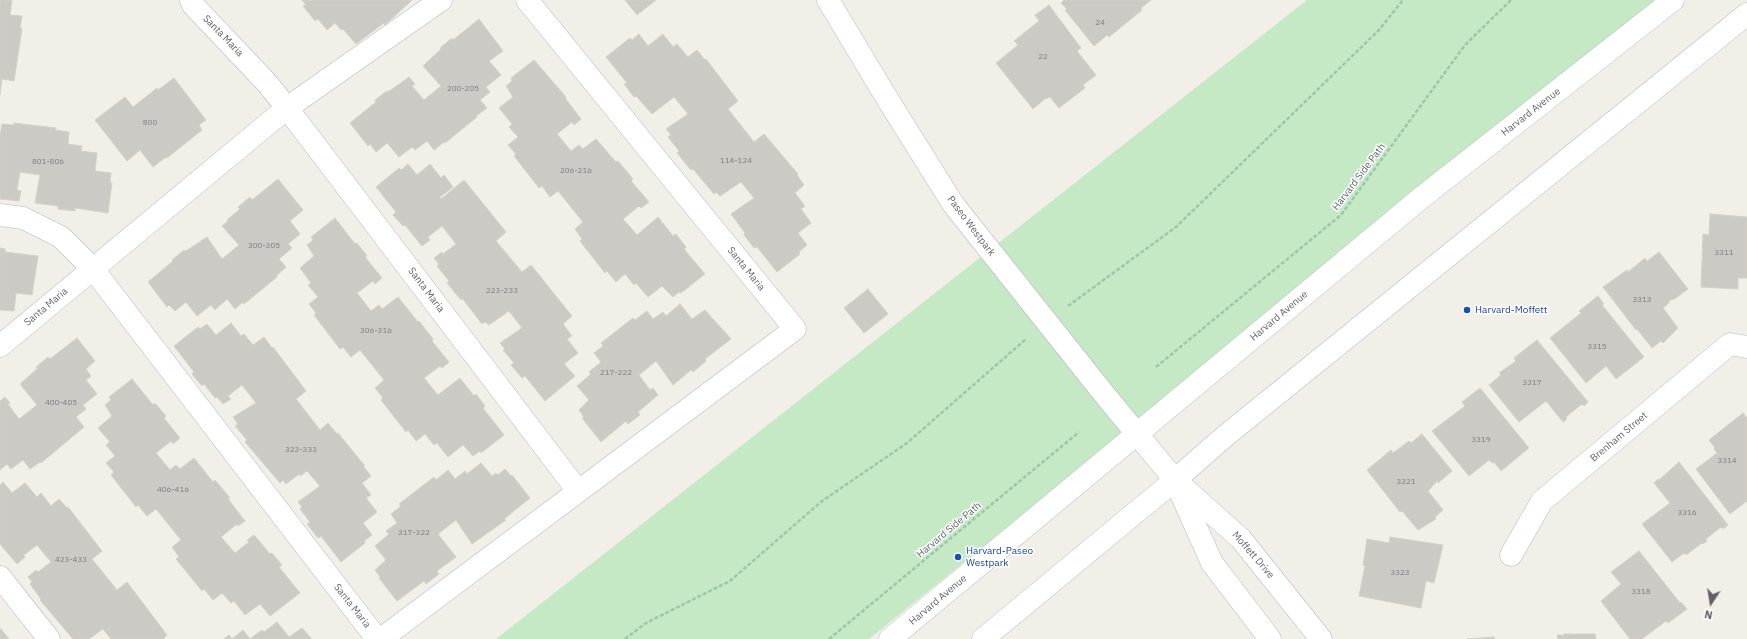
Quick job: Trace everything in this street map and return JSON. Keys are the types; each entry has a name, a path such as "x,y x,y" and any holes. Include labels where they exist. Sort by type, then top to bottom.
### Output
{"street":[{"name":"Santa Maria","path":"191,0 193,5 267,83 287,108 578,491"},
{"name":"Santa Maria","path":"0,346 287,108 441,0"},
{"name":"Santa Maria","path":"382,639 795,329 527,0"},
{"name":"Paseo Westpark","path":"828,0 888,100 954,204 1138,435"},
{"name":"Harvard Avenue","path":"890,639 1138,435 1421,198 1673,0"},
{"path":"983,639 1175,480 1230,432 1747,14"},
{"name":"Santa Maria","path":"0,215 23,218 60,237 93,269 377,639"},
{"name":"Brenham Street","path":"1511,555 1542,501 1730,344 1747,347"},
{"name":"Moffett Drive","path":"1138,435 1175,480 1241,539 1321,639"},
{"name":"Moffett Drive","path":"1175,480 1212,564 1270,639"},
{"path":"0,577 50,639"}],"path":[{"name":"Harvard Side Path","path":"1156,367 1341,215 1465,45 1510,0"},
{"name":"Harvard Side Path","path":"829,639 1079,432"}],"green space":[{"path":"1307,0 1658,0 869,639 496,639"}],"building":[{"path":"0,0 12,0 10,15 22,16 20,28 22,29 14,81 2,79 0,95"},
{"path":"302,0 412,0 385,25 384,23 356,44 343,29 341,30 335,23 327,30 318,19 315,21 303,6 306,5"},
{"path":"625,0 656,0 637,15"},
{"path":"1064,0 1151,0 1141,8 1142,10 1109,37 1107,35 1094,46 1065,10 1067,9 1061,3"},
{"path":"1049,5 1081,48 1077,51 1096,75 1083,85 1085,88 1059,108 1050,97 1046,98 1033,109 996,63 1018,45 1014,41 1039,21 1035,15"},
{"path":"479,19 503,51 489,61 501,75 486,87 490,92 480,100 487,108 445,143 444,142 434,150 427,141 415,150 412,147 399,157 387,143 376,152 370,144 368,146 350,123 376,102 375,100 409,77 415,84 412,86 424,100 441,86 423,66 441,49 440,48 452,38 453,40"},
{"path":"639,34 648,46 663,34 673,47 677,44 688,57 697,50 705,60 706,59 738,101 728,109 754,142 764,134 798,174 797,175 804,185 795,193 805,206 801,209 811,223 798,233 807,245 799,252 800,254 777,272 757,247 754,248 731,214 754,198 741,182 720,196 716,192 714,194 677,153 679,151 668,137 671,135 666,129 688,114 674,97 652,114 636,96 634,97 624,84 627,83 606,57 630,38 632,40"},
{"path":"534,60 566,97 565,98 581,119 574,125 572,122 557,134 571,151 579,145 583,149 596,139 616,162 618,161 633,179 631,181 649,202 641,208 639,206 623,219 637,235 658,217 673,236 676,234 686,247 684,249 705,274 681,293 679,292 673,297 662,286 648,297 636,283 634,285 625,274 616,282 607,271 605,273 580,241 582,239 575,229 583,222 558,191 550,197 542,186 539,188 514,156 516,154 508,145 518,137 509,127 512,124 499,108 513,97 506,86 512,81 511,78"},
{"path":"174,78 206,120 199,125 202,130 167,158 166,157 153,167 140,150 127,161 95,120 125,97 133,107 157,88 158,90"},
{"path":"14,123 56,128 55,130 69,132 68,144 82,146 81,151 97,153 95,171 111,173 110,183 112,183 108,213 75,208 75,211 58,209 58,206 35,203 40,175 20,172 17,190 21,191 19,201 0,199 0,136 2,124 14,125"},
{"path":"408,164 417,175 430,164 441,178 444,175 453,187 440,197 441,199 464,180 506,232 496,241 522,272 531,265 572,316 563,324 572,336 567,339 578,353 564,364 575,376 545,401 525,376 522,378 511,365 514,363 503,350 505,349 500,343 522,328 509,311 489,325 485,322 482,324 462,298 461,300 447,283 449,281 437,266 439,264 434,258 442,252 443,254 456,244 442,226 428,237 430,240 422,246 405,225 403,226 393,215 396,212 376,187 399,168 401,170"},
{"path":"278,179 303,210 290,221 300,234 288,244 292,248 279,259 286,267 276,276 277,277 244,304 243,302 235,309 227,299 215,310 211,305 197,316 186,302 175,311 169,305 167,307 148,282 184,250 186,251 207,237 222,259 239,245 222,226 240,209 238,207 250,197 252,200"},
{"path":"1710,214 1747,217 1747,278 1738,278 1738,289 1701,287 1703,234 1709,235"},
{"path":"335,218 355,244 357,243 367,256 365,257 382,278 375,284 373,281 357,293 371,311 379,305 382,309 398,297 418,322 419,321 433,339 432,341 449,362 442,368 440,366 424,378 438,395 460,378 474,396 476,394 485,406 483,408 504,435 481,453 480,451 473,456 463,445 448,457 437,443 434,445 425,434 416,441 408,430 406,432 381,400 383,398 375,388 384,380 360,350 351,357 343,347 340,349 314,315 316,313 309,304 318,297 308,285 311,283 300,268 314,256 307,245 313,240 311,237"},
{"path":"0,248 5,249 5,252 38,256 32,295 16,293 14,311 0,310"},
{"path":"1659,252 1688,289 1668,302 1669,303 1663,308 1678,328 1663,343 1661,341 1652,348 1637,329 1636,330 1603,287 1627,270 1628,272 1645,258 1647,261"},
{"path":"868,289 888,314 864,333 844,308"},
{"path":"1598,296 1604,304 1602,305 1644,357 1616,379 1606,366 1586,383 1550,338 1581,313 1579,311"},
{"path":"680,304 692,319 705,310 731,339 705,359 706,361 693,372 691,370 673,385 656,361 639,375 650,390 653,388 658,395 638,412 640,415 628,424 626,421 601,442 582,418 584,417 579,410 589,400 577,386 591,374 589,372 601,362 594,353 603,346 601,343 633,318 635,320 647,311 653,319 663,312 666,316"},
{"path":"231,323 241,336 244,334 253,345 264,337 306,391 296,399 320,430 328,423 337,434 338,433 365,466 363,466 371,476 362,483 371,495 366,498 377,512 363,523 372,535 364,541 365,543 341,562 321,536 318,538 307,524 310,522 300,509 302,507 298,502 320,486 307,471 300,476 299,474 286,484 283,480 280,483 245,442 247,440 235,426 238,424 233,417 256,403 242,385 228,396 231,399 223,404 217,397 215,398 204,384 202,386 192,374 194,372 174,346 198,327 200,329 207,324 216,335"},
{"path":"77,338 95,361 86,369 91,376 86,380 97,394 83,405 86,409 76,417 84,427 41,463 40,462 30,469 23,460 11,469 7,464 0,470 0,401 5,397 10,403 8,404 19,419 37,405 20,384 48,357 50,359"},
{"path":"1537,340 1588,402 1584,406 1582,404 1566,417 1567,419 1563,422 1546,401 1519,422 1489,385 1501,375 1499,373 1516,361 1514,358"},
{"path":"132,379 153,405 155,403 166,416 164,418 180,438 173,444 171,441 156,453 170,470 176,465 180,469 194,458 213,482 215,480 230,498 228,499 245,521 238,526 237,524 221,537 235,553 249,542 247,540 254,535 270,554 272,553 282,565 279,567 300,593 270,616 260,604 245,615 234,601 231,603 222,593 213,600 204,589 202,591 176,559 179,557 172,547 181,540 156,509 147,516 138,505 136,507 111,475 114,472 106,463 115,456 106,445 110,442 98,428 112,416 105,405 111,400 109,397"},
{"path":"1480,388 1529,448 1501,471 1494,462 1492,463 1489,460 1469,476 1432,431 1465,406 1462,402"},
{"path":"1743,413 1747,418 1747,501 1730,514 1696,469 1717,453 1709,440"},
{"path":"1422,434 1452,471 1438,483 1437,481 1428,491 1443,510 1435,517 1436,519 1418,530 1402,511 1400,512 1367,470 1391,450 1393,453 1409,441 1411,443"},
{"path":"1679,462 1728,525 1723,529 1721,527 1706,539 1707,541 1703,544 1702,543 1686,555 1684,553 1672,562 1642,524 1670,503 1654,483"},
{"path":"481,463 492,476 496,473 498,475 505,469 511,476 512,475 530,498 504,519 506,520 472,544 456,520 438,534 456,557 437,571 439,574 426,584 424,581 397,601 379,578 380,577 375,570 386,560 375,546 389,534 386,531 397,523 391,514 401,506 399,504 434,477 436,480 448,470 455,479 465,471 467,474"},
{"path":"3,482 12,493 25,483 37,497 41,493 51,506 59,499 67,508 68,507 102,551 92,559 117,590 127,582 167,635 163,639 111,639 103,629 89,639 73,639 40,600 41,599 30,584 32,582 28,577 36,570 38,572 51,562 37,545 24,555 25,557 17,564 0,544 0,485"},
{"path":"1390,537 1443,545 1434,583 1426,581 1421,608 1359,596 1365,566 1363,565 1367,539 1389,543"},
{"path":"1639,551 1680,603 1681,602 1687,609 1668,623 1666,621 1642,639 1630,639 1601,601 1621,584 1611,572"},
{"path":"277,622 289,637 302,628 312,639 250,639 262,630 264,632"},
{"path":"0,628 9,639 0,639"},
{"path":"243,630 250,639 232,639"},
{"path":"1564,634 1595,634 1596,639 1558,639 1557,635 1562,635 1563,637"},
{"path":"229,635 232,639 224,639"},
{"path":"1494,637 1495,639 1467,639"}],"place":[{"name":"Harvard-Moffett","path":"1467,310"},
{"name":"Harvard-Paseo Westpark","path":"958,557"}]}
